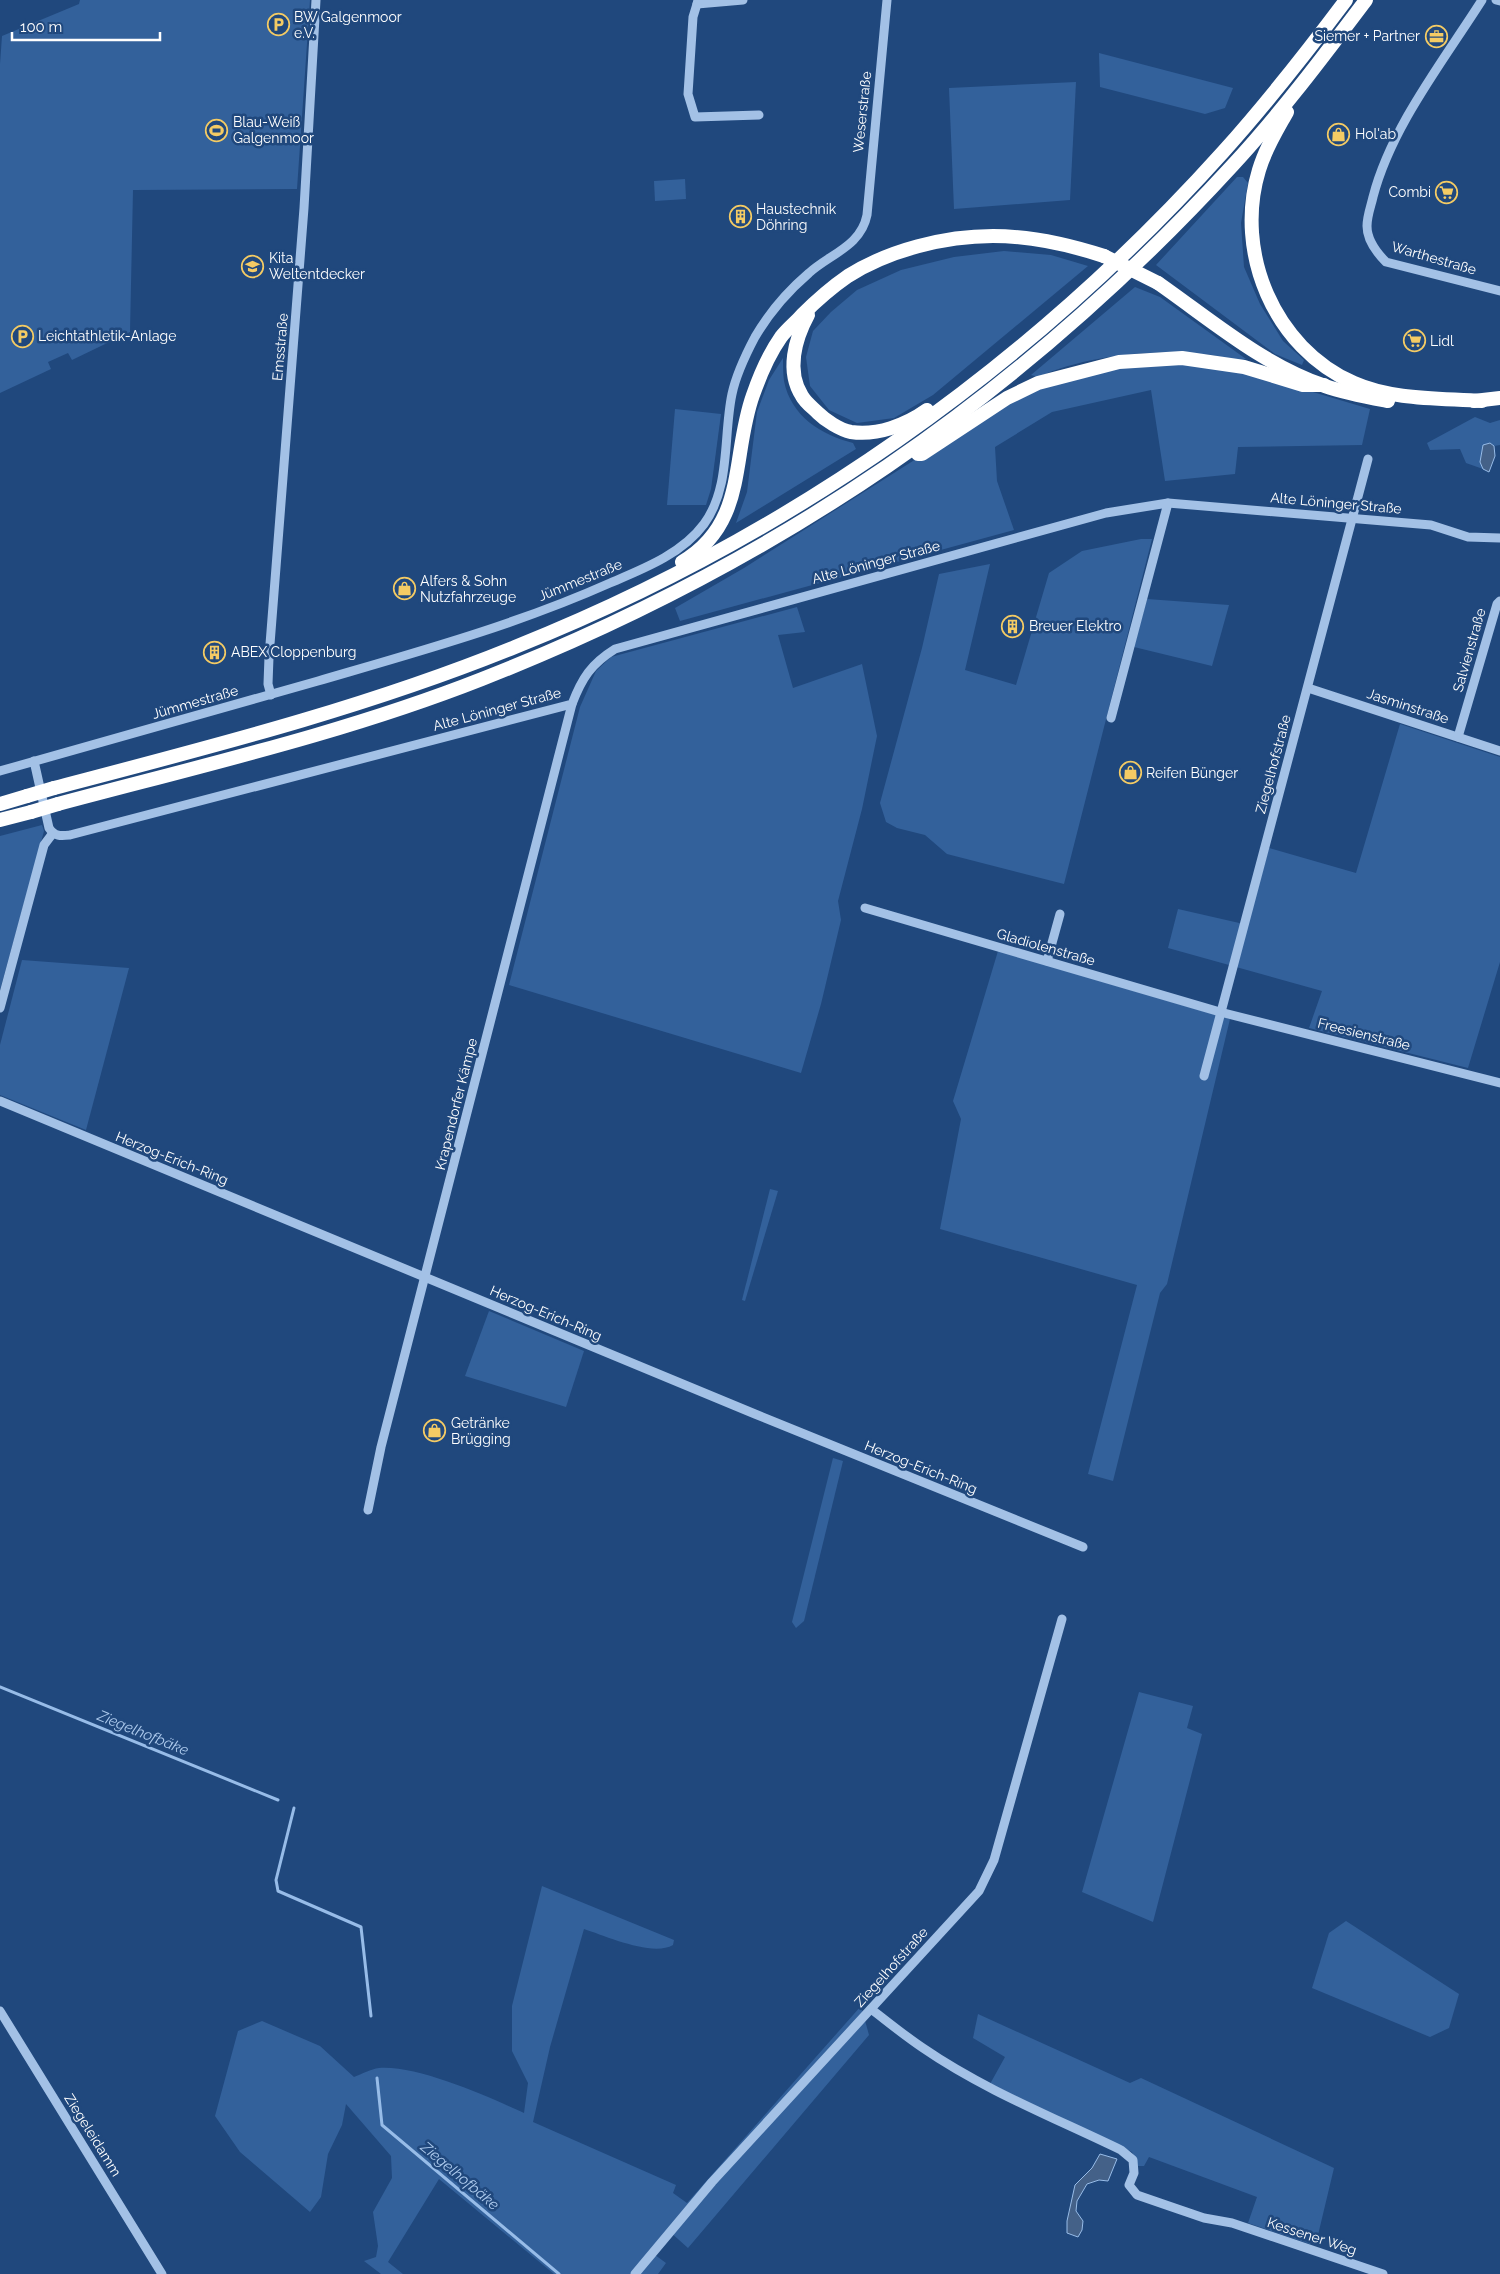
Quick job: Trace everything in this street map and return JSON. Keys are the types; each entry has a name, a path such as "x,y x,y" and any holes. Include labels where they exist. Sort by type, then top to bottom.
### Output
{"highway":[{"path":"0,804 268,732 351,707 481,661 568,625 653,586 815,496 889,448 967,390 1049,323 1106,272 1165,214 1224,151 1295,67 1346,0"},
{"path":"0,820 271,747 384,713 479,680 563,646 656,603 735,562 827,508 906,455 1004,382 1113,287 1235,164 1308,77 1366,0"},
{"path":"1308,77 1276,131 1259,170 1252,208 1253,250 1263,288 1281,321 1305,349 1324,367 1355,384 1410,396 1482,401"},
{"path":"568,625 574,615 651,580 690,557 711,539 728,510 737,478 748,412 753,395 766,363 782,336 816,302 848,276 873,263 906,250 950,240 991,236 1029,238 1067,244 1104,256 1158,283 1249,347 1278,364 1324,386 1366,397 1405,404 1445,404 1500,398"},
{"path":"816,302 802,327 793,353 794,375 802,396 824,419 850,432 886,430 919,416 952,392 967,390"},
{"path":"906,455 922,454 1006,398 1038,383 1118,362 1182,358 1244,367 1303,385 1324,386"}],"street":[{"name":"Emsstraße","path":"271,695 268,684 270,649 304,208 316,0"},
{"path":"743,0 698,2 693,17 688,94 695,117 759,115"},
{"name":"Weserstraße","path":"864,227 867,215 887,0"},
{"name":"Warthestraße","path":"1482,0 1395,138 1378,178 1367,228 1377,253 1386,262 1500,291"},
{"path":"1496,0 1500,1"},
{"name":"Jümmestraße","path":"0,771 271,695 475,635 576,598 644,568 687,542 704,525 718,495 732,392 748,350 765,320 788,293 811,271 854,241 864,227"},
{"name":"Ziegelhofstraße","path":"1204,1076 1368,459"},
{"path":"1111,718 1168,503"},
{"name":"Alte Löninger Straße","path":"53,834 60,836 70,835 572,704 587,672 599,659 615,649 1106,513 1168,503 1432,525 1468,537 1500,538"},
{"name":"Salvienstraße","path":"1458,737 1497,604 1500,601"},
{"name":"Jasminstraße","path":"1308,688 1500,751"},
{"name":"Krapendorfer Kämpe","path":"368,1510 381,1447 572,704"},
{"path":"0,1008 44,845 53,834 49,828 34,761"},
{"name":"Gladiolenstraße","path":"865,908 1220,1012"},
{"path":"1047,961 1060,914"},
{"name":"Freesienstraße","path":"1220,1012 1500,1084"},
{"name":"Herzog-Erich-Ring","path":"0,1102 754,1414 1082,1547"},
{"name":"Ziegelhofstraße","path":"635,2274 712,2182 979,1891 994,1860 1062,1619"},
{"name":"Kessener Weg","path":"871,2009 924,2049 962,2072 1121,2150 1133,2160 1134,2173 1129,2185 1137,2195 1204,2218 1232,2223 1383,2274"},
{"name":"Ziegeleidamm","path":"0,2011 162,2274"}],"shaded area":[{"path":"80,0 310,0 297,189 133,190 130,332 72,360 68,353 48,362 51,369 0,393 0,64 2,36 79,4"},
{"path":"1099,53 1233,88 1225,108 1205,114 1100,87"},
{"path":"1076,82 1070,200 954,209 949,88"},
{"path":"1237,177 1243,177 1248,183 1241,223 1244,267 1260,304 1283,341 1304,360 1302,365 1275,354 1156,265"},
{"path":"685,179 686,199 655,201 654,181"},
{"path":"1004,251 1051,255 1088,266 933,395 894,418 857,423 829,410 810,386 806,357 813,331 831,312 857,290 901,270 954,257"},
{"path":"1135,287 1160,297 1246,359 1233,360 1195,353 1130,354 1091,360 1054,370 1038,377 1031,375"},
{"path":"783,358 784,381 793,404 800,414 819,429 853,443 856,449 736,523 747,492 757,412 769,380"},
{"path":"1179,363 1242,371 1370,409 1362,445 1238,447 1235,474 1165,481 1151,390 1052,412 995,447 997,481 1014,530 680,621 675,608 744,568 1006,402 1035,390 1117,368"},
{"path":"675,409 721,414 711,489 706,505 667,505"},
{"path":"1475,417 1490,423 1500,420 1500,445 1494,446 1490,443 1483,445 1480,462 1483,469 1466,463 1460,449 1430,450 1427,443"},
{"path":"1490,443 1494,446 1495,456 1489,472 1483,469 1480,462 1483,445"},
{"path":"1141,539 1152,539 1064,884 947,854 925,835 897,828 886,822 880,803 922,648 939,574 990,564 965,670 1016,685 1049,573 1082,551"},
{"path":"1147,599 1229,605 1212,666 1134,647"},
{"path":"797,607 805,632 778,635 793,688 862,664 877,736 862,809 838,901 841,920 821,1004 801,1073 509,985 580,707 596,671 611,657"},
{"path":"1400,724 1500,757 1500,962 1468,1068 1309,1028 1322,991 1168,948 1178,909 1248,925 1269,848 1356,873"},
{"path":"42,825 44,831 0,990 0,836"},
{"path":"998,951 1230,1019 1167,1284 1160,1293 1113,1481 1088,1474 1137,1285 940,1229 961,1119 953,1101"},
{"path":"22,960 129,968 86,1130 0,1095 0,1045"},
{"path":"770,1189 778,1191 745,1301 742,1300"},
{"path":"489,1311 584,1351 566,1407 465,1376"},
{"path":"833,1458 843,1461 804,1621 796,1628 792,1622"},
{"path":"1139,1692 1193,1706 1187,1728 1202,1734 1153,1922 1082,1892"},
{"path":"542,1886 674,1940 673,1945 653,1949 629,1944 584,1929 550,2047 533,2122 676,2185 673,2193 687,2203 861,2006 869,2035 688,2248 669,2231 651,2252 666,2263 658,2274 554,2274 439,2179 388,2262 403,2274 381,2274 364,2261 376,2257 378,2246 373,2212 392,2178 391,2156 346,2104 342,2125 328,2154 321,2197 310,2212 240,2152 215,2116 238,2031 262,2021 320,2046 354,2077 379,2068 395,2068 453,2083 524,2113 528,2083 512,2051 512,2006"},
{"path":"1346,1921 1459,1994 1449,2028 1430,2037 1312,1988 1329,1933"},
{"path":"978,2014 1130,2083 1141,2078 1334,2168 1318,2235 1313,2237 1310,2244 1248,2223 1257,2197 1149,2157 1144,2166 1138,2166 1132,2152 990,2084 1005,2057 973,2038"},
{"path":"1100,2154 1117,2159 1108,2181 1099,2180 1087,2184 1077,2201 1076,2211 1083,2221 1082,2230 1078,2237 1067,2233 1067,2221 1075,2185 1092,2168"}],"waterway":[{"name":"Ziegelhofbäke","path":"0,1687 278,1800"},
{"name":"Ziegelhofbäke","path":"294,1808 276,1880 278,1891 361,1927 371,2016"},
{"name":"Ziegelhofbäke","path":"377,2078 382,2125 559,2274"}],"place":[{"name":"BW Galgenmoor e.V.","path":"278,25"},
{"name":"Siemer + Partner","path":"1436,36"},
{"name":"Blau-Weiß Galgenmoor","path":"217,130"},
{"name":"Hol'ab","path":"1339,134"},
{"name":"Combi","path":"1447,192"},
{"name":"Haustechnik Döhring","path":"740,217"},
{"name":"Kita Weltentdecker","path":"253,266"},
{"name":"Leichtathletik-Anlage","path":"22,336"},
{"name":"Lidl","path":"1414,341"},
{"name":"Alfers & Sohn Nutzfahrzeuge","path":"404,589"},
{"name":"Breuer Elektro","path":"1013,626"},
{"name":"ABEX Cloppenburg","path":"215,652"},
{"name":"Reifen Bünger","path":"1130,773"},
{"name":"Getränke Brügging","path":"435,1431"}]}
